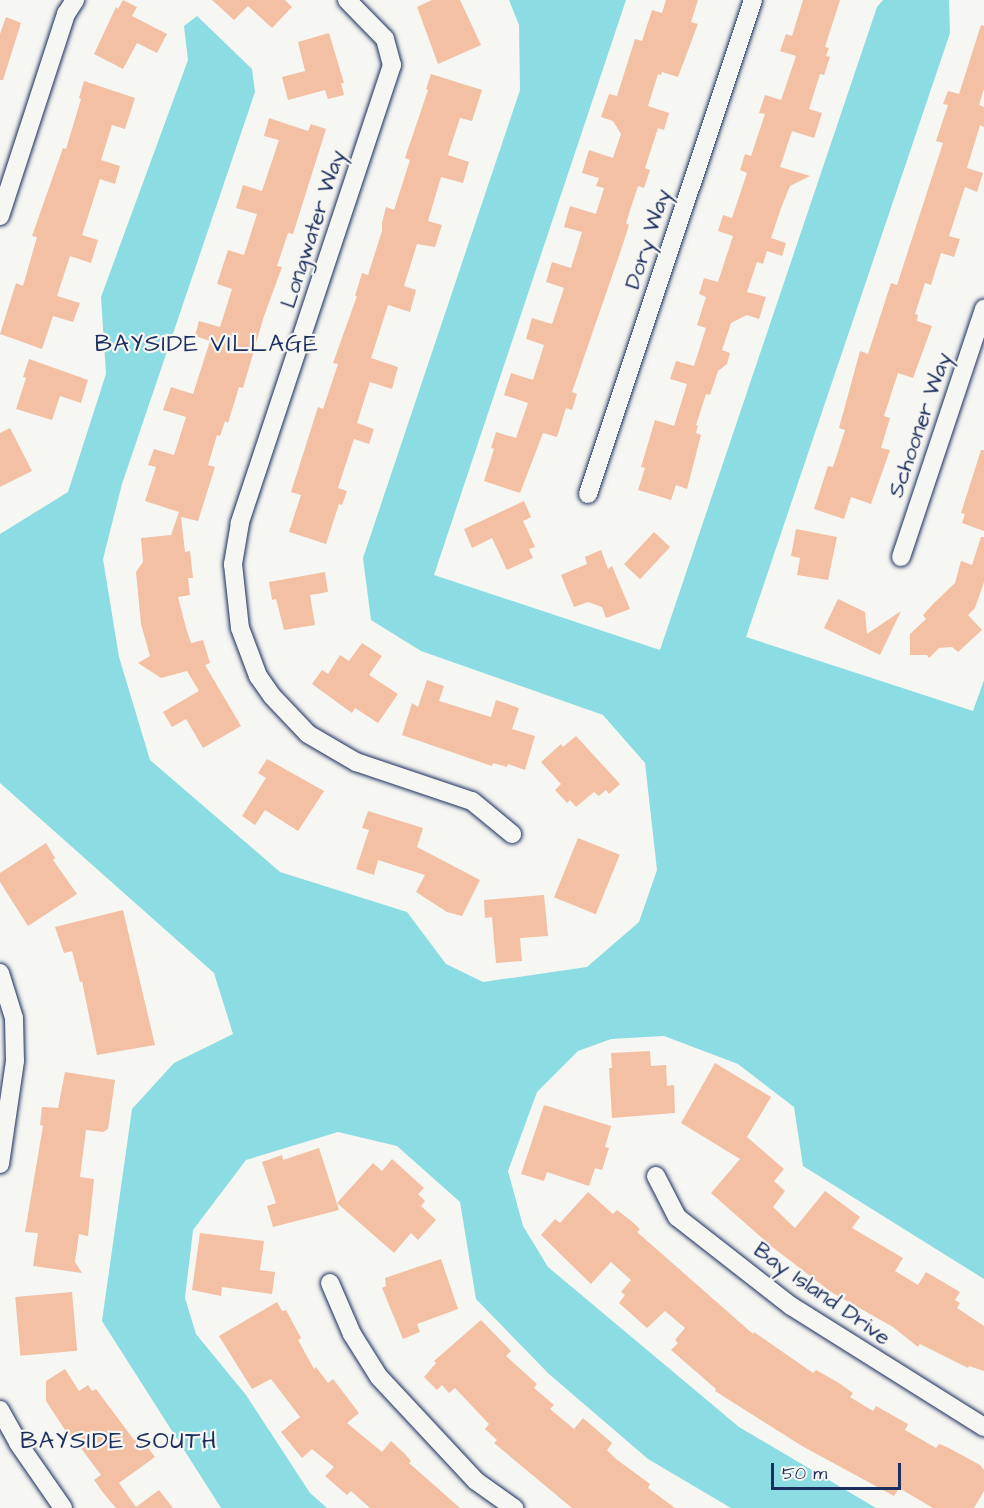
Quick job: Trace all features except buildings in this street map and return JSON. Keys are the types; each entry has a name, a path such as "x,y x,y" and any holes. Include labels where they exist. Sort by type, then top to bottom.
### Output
{"street":[{"path":"0,216 66,14 75,0"},
{"name":"Longwater Way","path":"346,0 385,39 392,65 240,523 233,564 240,628 258,676 272,696 308,734 356,762 472,801 512,834"},
{"name":"Dory Way","path":"588,494 753,0"},
{"name":"Schooner Way","path":"901,557 984,309"},
{"path":"0,973 14,1018 15,1061 0,1164"},
{"name":"Bay Island Drive","path":"656,1176 677,1217 791,1306 984,1427"},
{"path":"330,1283 352,1334 379,1377 476,1481 514,1508"},
{"path":"0,1410 18,1443 63,1508"}],"water":[{"path":"509,0 626,0 434,575 660,650 877,7 883,0 949,0 950,33 746,637 973,711 984,680 984,1279 803,1166 794,1107 738,1064 664,1036 611,1039 578,1051 537,1092 508,1171 523,1226 548,1267 739,1427 876,1508 731,1508 648,1459 549,1374 476,1299 460,1202 397,1146 338,1132 246,1160 193,1230 185,1298 196,1334 246,1395 310,1493 327,1508 221,1508 102,1321 132,1109 174,1063 233,1034 214,973 0,783 0,534 68,492 106,374 101,297 188,60 184,26 197,16 252,69 255,92 122,484 103,559 119,657 150,760 280,872 407,912 446,964 483,982 587,967 639,922 657,870 645,763 603,715 421,651 371,620 363,558 520,90 519,25"}],"district":[{"name":"BAYSIDE VILLAGE","path":"207,345"},
{"name":"BAYSIDE SOUTH","path":"119,1442"}]}
